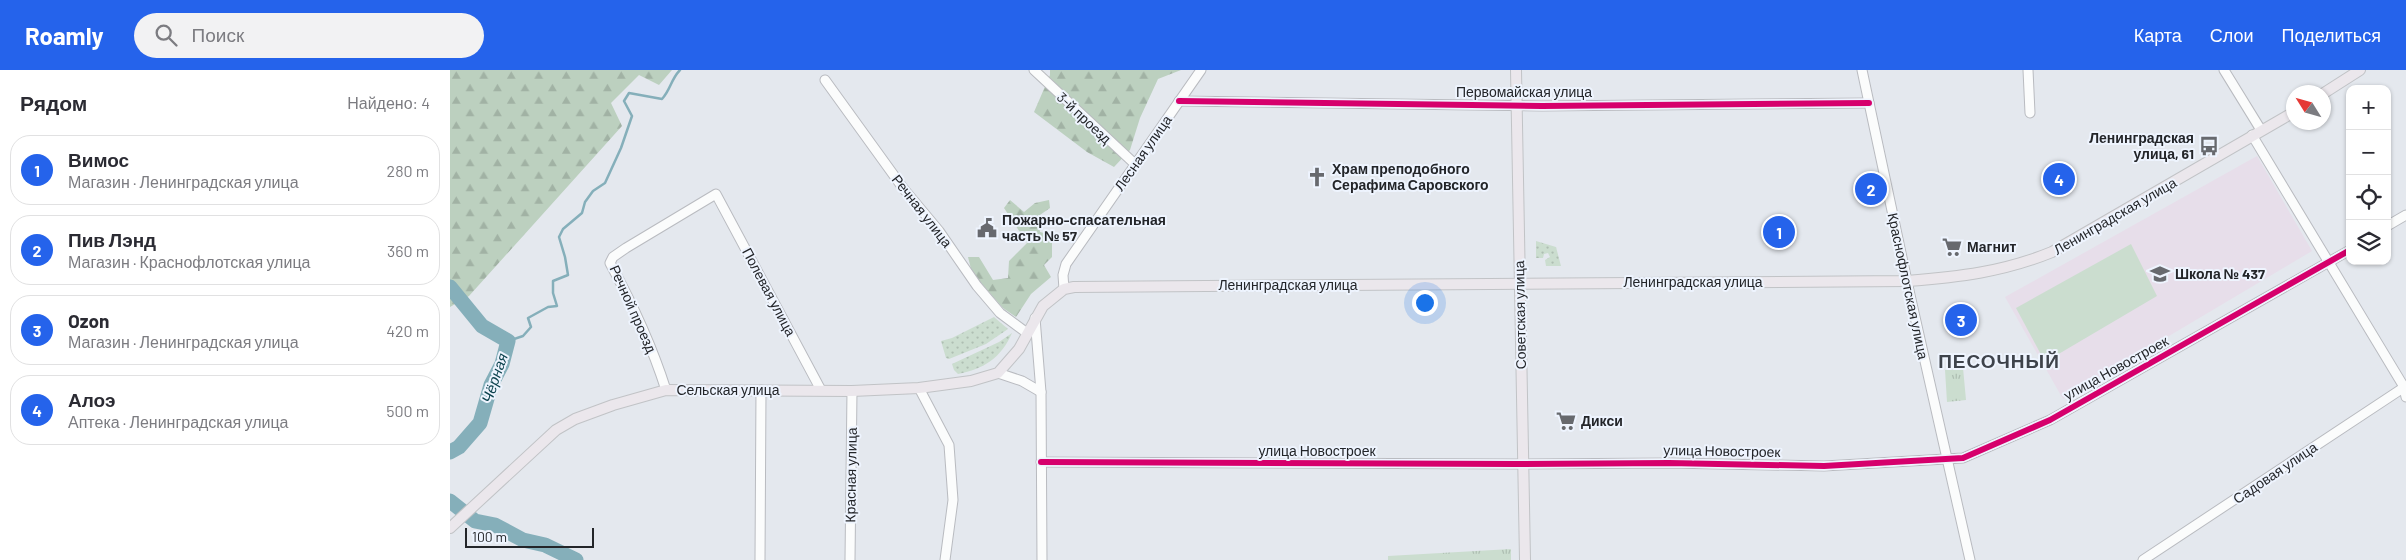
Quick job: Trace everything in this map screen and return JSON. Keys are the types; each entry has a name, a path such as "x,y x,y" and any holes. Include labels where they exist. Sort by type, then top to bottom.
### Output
{"main road":[{"name":"Советская улица","path":"1516,70 1525,560"},
{"path":"2331,89 2360,70"},
{"name":"Ленинградская улица","path":"1035,317 1054,296 1064,289 1089,286 1906,281 1996,271 2052,252 2286,117"},
{"path":"998,372 1019,348 1035,317"},
{"name":"Сельская улица","path":"452,526 556,430 575,419 612,404 666,390 852,391 919,388 971,381 998,372"}],"street":[{"name":"3-й проезд","path":"1034,70 1136,165"},
{"path":"1044,70 1044,81"},
{"name":"Лесная улица","path":"1064,289 1063,276 1066,264 1201,70"},
{"name":"Краснофлотская улица","path":"1862,70 1906,281 1970,560"},
{"path":"2028,70 2030,113"},
{"path":"2224,70 2329,263 2405,390"},
{"name":"Речная улица","path":"825,80 903,188 939,231 977,286 1000,313 1027,333"},
{"name":"Первомайская улица","path":"1179,101 1516,105 1869,103"},
{"name":"Речной проезд","path":"666,390 629,297 610,263 613,257 626,248 716,194"},
{"name":"Полевая улица","path":"716,194 821,390"},
{"path":"2391,224 2406,215"},
{"name":"улица Новостроек","path":"1041,462 1523,464 1670,462 1824,466 1962,458 2050,420 2346,252"},
{"path":"1035,317 1041,392 1042,560"},
{"path":"998,372 1022,381 1041,392"},
{"path":"919,388 949,445 953,500 945,560"},
{"path":"760,560 761,390"},
{"name":"Садовая улица","path":"2144,560 2405,390"},
{"name":"Красная улица","path":"850,560 852,391"}],"shaded area":[{"name":"Школа № 437","path":"2257,156 2312,251 2063,399 2005,297"}],"green space":[{"path":"450,70 672,70 659,85 639,75 611,103 622,126 469,296 450,307"},
{"path":"1050,70 1181,70 1158,79 1140,118 1130,150 1114,167 1087,152 1034,112 1050,75"},
{"path":"1010,200 1024,212 1035,203 1049,200 1050,208 1037,217 1040,232 1052,235 1052,257 1044,265 1051,277 1031,294 1016,317 1003,308 972,273 968,257 979,257 993,280 1008,278 1009,261 1027,243 1004,208"},
{"path":"1536,241 1556,247 1561,266 1546,266 1545,260 1550,257 1548,253 1544,254 1543,258 1536,258"},
{"path":"2131,244 2157,296 2045,362 2016,308"},
{"path":"994,317 1008,329 986,344 949,359 946,358 941,341 952,338"},
{"path":"1012,333 1003,349 991,361 967,372 958,374 954,370 952,364 999,342"},
{"path":"1963,368 1966,400 1947,402 1945,370"},
{"path":"1511,549 1511,560 1388,560 1388,556"}],"waterway":[{"path":"508,341 523,336 531,327 528,318 548,307 557,306 553,293 553,281 568,275 559,237 563,229 582,213 585,202 593,191 605,183 621,148 632,116 624,101 629,93 662,99 680,70"},
{"name":"Чёрная","path":"450,287 482,326 508,341 502,364 491,385 480,423 459,447 450,452"},
{"name":"Чёрная","path":"450,501 475,521 495,525 523,540 545,545 576,560"}],"cycle path":[{"path":"1179,101 1542,106 1869,103"},
{"path":"1041,462 1669,463 1824,466 1963,458 2050,420 2346,252"}],"place":[{"name":"Ленинградская улица, 61","path":"2209,146"},
{"name":"Храм преподобного Серафима Саровского","path":"1317,177"},
{"name":"Алоэ","path":"2059,179"},
{"name":"Пив Лэнд","path":"1871,189"},
{"name":"Пожарно-спасательная часть № 57","path":"987,228"},
{"name":"Вимос","path":"1779,232"},
{"name":"Магнит","path":"1952,247"},
{"name":"Школа № 437","path":"2160,274"},
{"name":"Ozon","path":"1961,320"},
{"name":"Дикси","path":"1566,421"}],"district":[{"name":"ПЕСОЧНЫЙ","path":"1999,361"}]}
